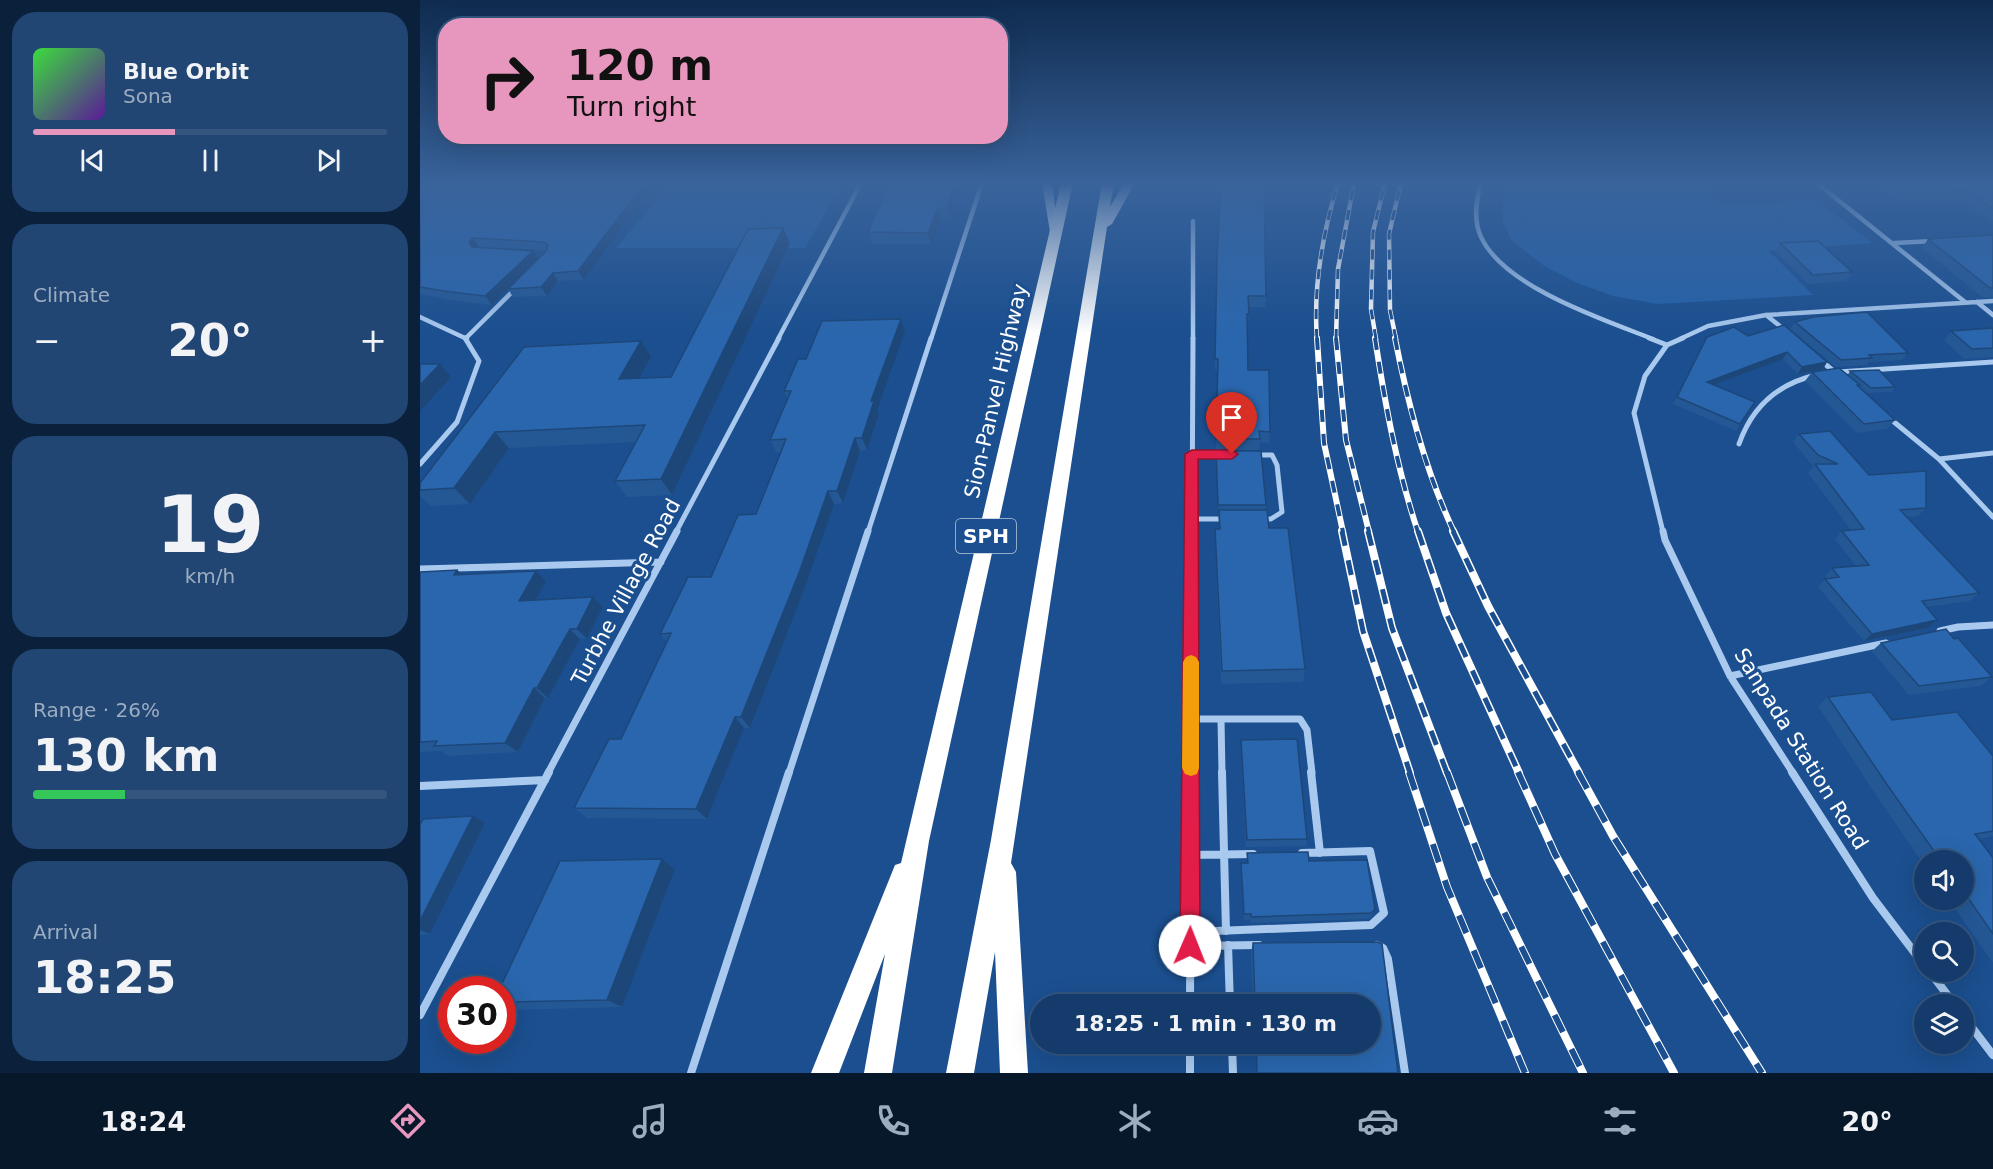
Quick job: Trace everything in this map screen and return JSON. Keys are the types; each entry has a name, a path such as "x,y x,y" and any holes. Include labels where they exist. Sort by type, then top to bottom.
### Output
{"highway":[{"name":"Sion-Panvel Highway","path":"917,841 1055,233"},
{"path":"960,1073 1003,840 1100,233"},
{"path":"1003,840 1014,1073"},
{"path":"825,1073 917,841"},
{"name":"SPH","path":"879,1073 917,841"}],"street":[{"name":"Turbhe Village Road","path":"420,1015 835,233"},
{"path":"690,1073 966,233"},
{"path":"1190,994 1193,233"},
{"path":"1481,233 1485,244 1508,270 1552,297 1667,345"},
{"path":"1880,233 1965,303"},
{"path":"1893,243 1937,241"},
{"path":"466,338 524,280"},
{"name":"Sanpada Station Road","path":"1914,952 1873,898 1730,676 1665,540 1634,413 1645,376 1667,345 1708,326 1766,315 1993,301"},
{"path":"1977,302 1993,315"},
{"path":"1766,315 1792,336"},
{"path":"420,317 466,338 479,361 457,422 420,464"},
{"path":"1817,358 1843,379"},
{"path":"1739,444 1750,417 1769,396 1802,377 1835,372 1993,362"},
{"path":"1887,415 1939,459 1993,517"},
{"path":"1939,459 1993,453"},
{"path":"1192,454 1232,454"},
{"path":"1242,455 1272,455 1277,465 1282,512 1271,519 1251,519"},
{"path":"1191,519 1230,519"},
{"path":"420,569 661,562"},
{"path":"1935,632 1958,627 1993,625"},
{"path":"1730,676 1890,642"},
{"path":"1191,719 1300,719 1304,724 1320,853"},
{"path":"1221,720 1226,931"},
{"path":"420,786 545,780"},
{"path":"1190,932 1371,925 1384,913 1370,851 1288,854"},
{"path":"1191,855 1266,854"},
{"path":"1363,944 1374,944 1383,948 1388,959 1405,1073"},
{"path":"1228,945 1230,994"},
{"path":"1190,946 1273,945"},
{"path":"1937,982 1946,994"},
{"path":"1974,1030 1993,1055"},
{"path":"1190,1054 1190,1073"},
{"path":"1232,1054 1233,1073"}],"shaded area":[{"path":"629,233 813,233 805,248 616,248"},
{"path":"1508,233 1859,233 1872,243 1769,251 1813,295 1658,304 1613,296 1575,282 1543,265 1512,241"}],"building":[{"path":"420,233 607,233 578,271 553,273 541,287 508,289 547,250 548,245 544,242 473,238 469,242 472,247 533,251 485,296 420,287"},
{"path":"746,233 781,233 661,479 615,481 645,425 495,432 454,488 420,490 420,483 524,347 641,341 619,379 671,377"},
{"path":"1218,233 1265,233 1266,296 1248,296 1249,314 1247,314 1248,370 1269,370 1270,432 1259,431 1260,439 1216,439"},
{"path":"1993,235 1993,288 1990,288 1928,239"},
{"path":"1818,241 1852,272 1813,275 1780,243"},
{"path":"1867,312 1908,353 1869,355 1872,358 1841,360 1795,322 1813,317"},
{"path":"901,319 871,401 874,401 862,438 855,438 837,491 828,491 799,573 741,717 735,717 696,809 574,808 609,739 621,739 671,633 660,634 688,577 711,577 738,515 756,514 786,439 770,440 791,391 784,391 798,359 806,359 822,321"},
{"path":"1784,325 1827,362 1802,367 1787,352 1707,382 1755,402 1740,424 1677,397 1707,337 1734,327 1748,336"},
{"path":"1993,328 1993,348 1972,349 1951,331"},
{"path":"420,364 440,364 420,385"},
{"path":"1839,368 1860,385 1857,385 1895,420 1864,424 1812,372"},
{"path":"1879,370 1895,387 1871,388 1850,371"},
{"path":"1830,431 1869,475 1926,471 1926,508 1900,510 1979,593 1922,601 1937,620 1872,634 1825,579 1839,577 1832,568 1869,565 1842,531 1864,529 1815,464 1838,464 1818,455 1799,434"},
{"path":"1216,451 1261,451 1266,505 1218,505"},
{"path":"1219,510 1267,510 1269,528 1288,528 1305,669 1222,671 1215,529 1220,529"},
{"path":"457,570 454,575 536,571 519,601 593,597 577,629 570,629 537,688 534,688 505,743 434,746 437,741 420,742 420,572"},
{"path":"1946,629 1954,639 1958,638 1992,677 1919,686 1881,643"},
{"path":"1871,692 1892,720 1957,712 1993,756 1993,831 1975,834 1993,858 1993,934 1974,906 1974,850 1933,850 1828,697"},
{"path":"1297,739 1307,839 1247,840 1241,740"},
{"path":"473,816 420,921 420,825 423,819"},
{"path":"1308,852 1309,861 1367,860 1375,909 1371,913 1251,917 1251,914 1244,914 1241,863 1248,863 1247,853"},
{"path":"662,859 607,1000 516,1002 516,976 506,976 560,861"},
{"path":"1378,942 1382,944 1398,1073 1257,1073 1256,1054 1381,1054 1381,994 1255,994 1253,943"}],"railway":[{"path":"1317,339 1316,300 1326,233"},
{"path":"1336,338 1338,269 1345,233"},
{"path":"1373,233 1371,309 1376,339"},
{"path":"1389,233 1390,310 1396,339"},
{"path":"1317,338 1324,443 1343,532"},
{"path":"1336,338 1346,440 1369,532"},
{"path":"1375,338 1392,436 1418,532"},
{"path":"1395,338 1418,437 1434,485 1454,532"},
{"path":"1342,531 1363,631 1410,773"},
{"path":"1368,531 1392,628 1447,773"},
{"path":"1418,531 1446,613 1519,773"},
{"path":"1453,531 1488,606 1579,773"},
{"path":"1409,772 1447,887 1525,1073"},
{"path":"1447,772 1487,877 1583,1073"},
{"path":"1518,772 1555,854 1674,1073"},
{"path":"1578,772 1613,836 1762,1073"}],"slow traffic":[{"path":"1191,662 1191,768"}],"route":[{"path":"1190,946 1192,454 1232,454"}]}
